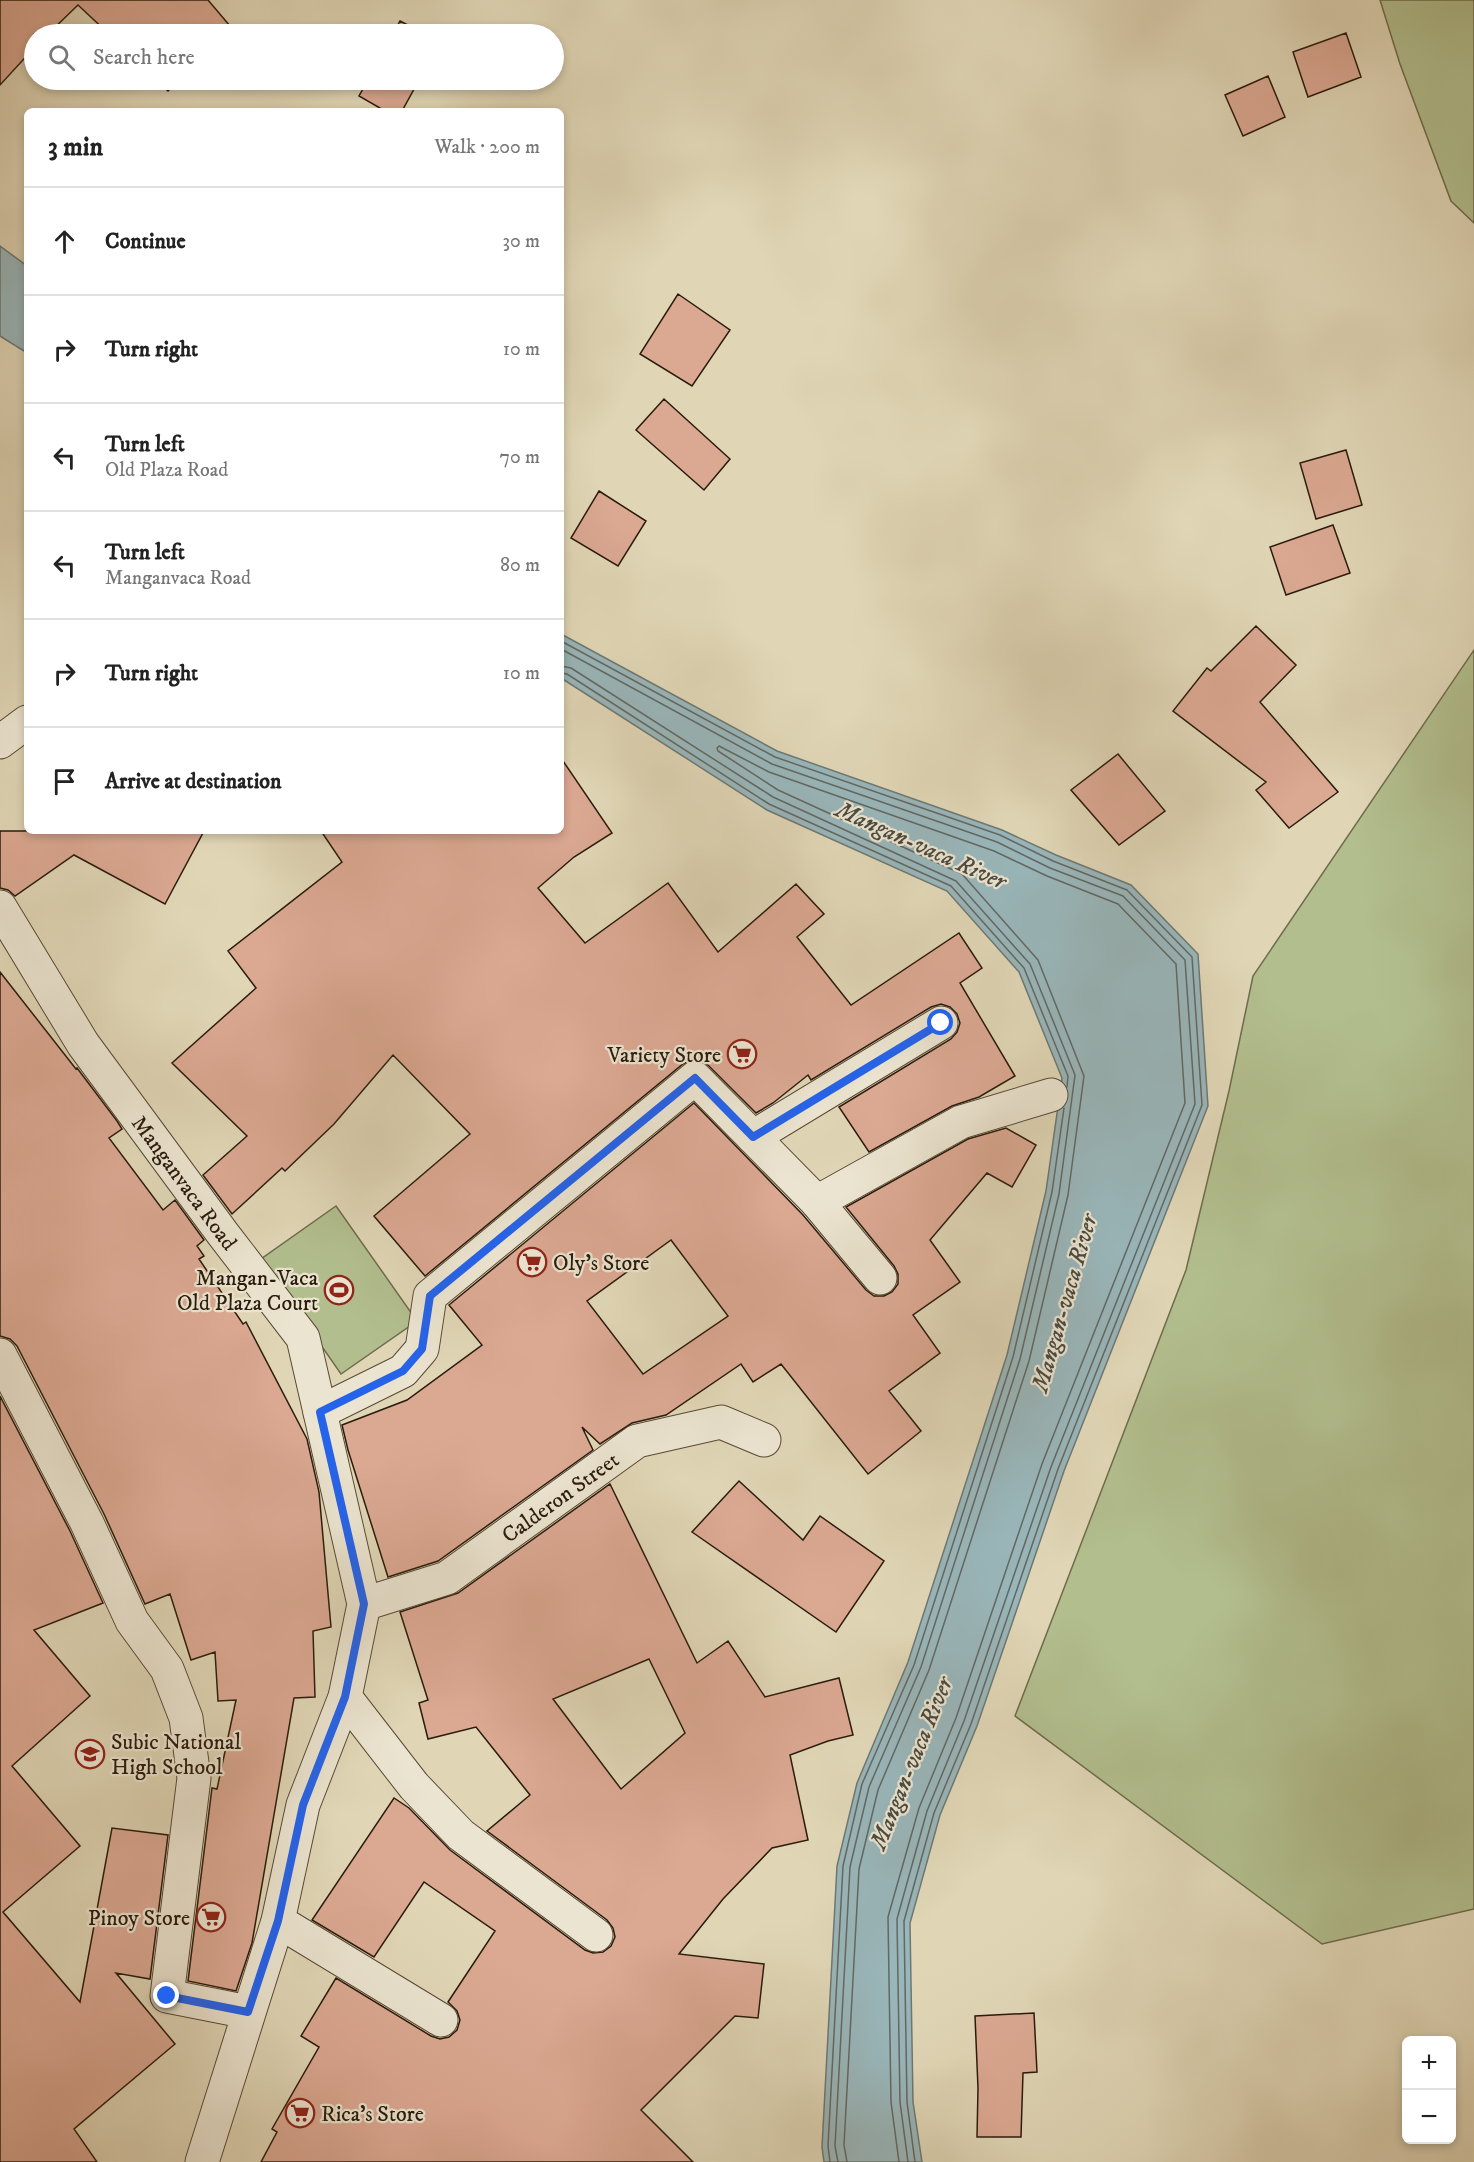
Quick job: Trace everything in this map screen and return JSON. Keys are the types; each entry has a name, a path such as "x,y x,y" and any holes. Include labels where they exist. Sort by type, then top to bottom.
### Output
{"street":[{"path":"0,742 24,724"},
{"name":"Manganvaca Road","path":"0,907 84,1044 223,1234 303,1338 364,1604 345,1697 303,1805 278,1921 202,2162"},
{"path":"753,1137 941,1023"},
{"path":"320,1412 403,1371 422,1349 430,1296 695,1078 817,1202 880,1278"},
{"path":"817,1202 961,1122 1051,1095"},
{"path":"0,1355 87,1523 132,1621 167,1669 186,1718 194,1778 167,1996 248,2012"},
{"name":"Calderon Street","path":"364,1604 447,1578 637,1441 721,1422 764,1440"},
{"path":"345,1697 414,1786 461,1836 596,1935"},
{"path":"278,1921 441,2020"}],"green space":[{"path":"1380,0 1474,0 1474,223 1451,201 1400,64"},
{"path":"1474,650 1474,1909 1322,1944 1015,1716 1186,1270 1229,1091 1253,976"},
{"name":"Mangan-Vaca Old Plaza Court","path":"336,1206 417,1321 341,1374 261,1259"}],"water":[{"path":"0,246 24,264 24,351 0,336"},
{"name":"Mangan-vaca River","path":"564,636 777,751 1002,830 1056,855 1131,885 1198,954 1208,1106 1064,1471 977,1726 940,1815 910,1923 913,2102 922,2162 824,2162 822,2147 837,1866 857,1783 908,1662 1007,1355 1046,1191 1062,1078 1019,972 947,891 767,810 564,680"}],"building":[{"path":"0,0 208,0 228,24 98,24 78,5 58,24 24,24 24,59 0,85"},
{"path":"1346,33 1361,77 1308,97 1293,52"},
{"path":"1268,76 1285,117 1243,136 1225,95"},
{"path":"362,90 414,90 404,108 380,108 359,96"},
{"path":"678,294 730,330 692,386 640,354"},
{"path":"664,399 730,459 704,490 636,430"},
{"path":"1346,450 1362,505 1316,519 1300,463"},
{"path":"599,491 646,521 618,566 571,538"},
{"path":"1333,525 1350,573 1286,595 1270,547"},
{"path":"1256,626 1296,665 1260,702 1338,792 1289,828 1256,790 1266,782 1173,711 1207,668 1211,671"},
{"path":"1118,754 1165,811 1119,845 1071,790"},
{"path":"564,762 612,833 574,857 538,888 585,943 668,883 718,952 796,884 824,914 797,937 851,1005 959,933 982,968 960,983 1015,1076 979,1097 952,1106 869,1152 839,1107 951,1039 960,1023 957,1014 950,1007 941,1004 931,1007 811,1080 808,1075 773,1103 756,1113 708,1065 700,1060 691,1060 683,1064 425,1276 374,1216 470,1134 393,1055 334,1124 285,1171 282,1168 232,1214 203,1175 247,1136 172,1063 256,988 228,951 342,862 323,834 564,834"},
{"path":"0,831 24,831 24,834 202,834 165,904 74,855 15,896 8,890 0,888"},
{"path":"0,972 117,1121 122,1129 109,1138 163,1210 175,1200 204,1240 197,1246 204,1256 199,1259 243,1324 246,1322 307,1439 319,1492 331,1627 313,1631 315,1697 294,1698 252,1943 236,1991 188,1981 212,1788 217,1789 236,1700 218,1701 215,1652 191,1660 170,1594 145,1604 104,1514 17,1346 10,1339 0,1336"},
{"path":"694,1103 803,1215 866,1290 874,1296 884,1296 892,1292 898,1284 898,1274 846,1207 968,1139 1006,1128 1036,1145 1012,1187 987,1173 930,1240 960,1282 913,1315 940,1353 889,1391 921,1431 868,1474 781,1364 753,1382 741,1364 666,1415 632,1423 600,1444 582,1427 593,1450 438,1561 388,1577 342,1425 407,1400 482,1345 449,1305","holes":["671,1240 728,1316 643,1374 587,1301"]},
{"path":"0,1396 70,1531 103,1603 34,1630 90,1696 12,1766 80,1846 3,1912 80,2002 112,1828 168,1835 150,1979 116,1973 175,2044 74,2129 97,2162 0,2162"},
{"path":"739,1481 803,1540 820,1516 884,1561 836,1632 692,1532"},
{"path":"610,1484 697,1663 728,1641 765,1697 839,1678 853,1735 828,1741 790,1755 808,1840 772,1848 723,1899 679,1954 764,1964 758,2018 735,2016 641,2110 693,2162 261,2162 277,2132 272,2129 319,2047 301,2036 336,1978 431,2036 440,2039 449,2037 457,2030 460,2020 457,2011 448,2002 495,1931 424,1882 374,1957 312,1920 394,1798 409,1808 450,1850 585,1950 593,1953 603,1952 611,1946 615,1937 613,1928 607,1920 487,1831 530,1795 476,1727 428,1739 419,1703 428,1700 400,1612 458,1593","holes":["649,1659 685,1733 621,1789 553,1699"]},
{"path":"1034,2013 1037,2072 1023,2073 1021,2137 977,2137 978,2088 975,2016"}],"place":[{"name":"Variety Store","path":"742,1054"},
{"name":"Oly's Store","path":"532,1262"},
{"name":"Mangan-Vaca Old Plaza Court","path":"339,1290"},
{"name":"Subic National High School","path":"90,1754"},
{"name":"Pinoy Store","path":"211,1917"},
{"name":"Rica's Store","path":"300,2113"}],"route":[{"path":"167,1996 248,2012 278,1921 303,1805 345,1697 364,1604 320,1412 403,1371 422,1349 430,1296 695,1078 753,1137 941,1023"}]}
